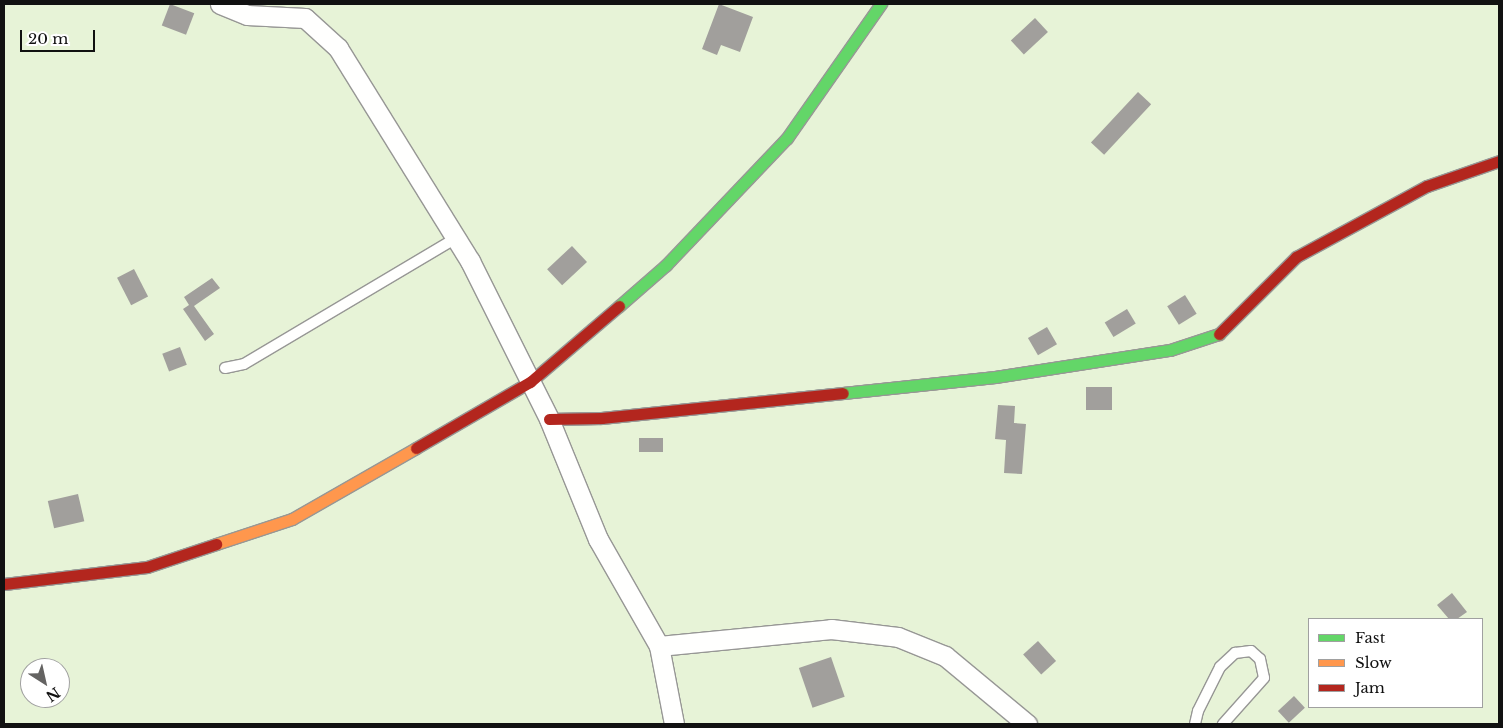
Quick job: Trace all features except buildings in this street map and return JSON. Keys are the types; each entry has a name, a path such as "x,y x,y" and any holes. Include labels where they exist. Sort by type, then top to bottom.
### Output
{"street":[{"path":"220,4 248,15 306,18 338,48 456,238 549,419 598,539 659,646 674,724"},
{"path":"4,584 147,567 292,519 530,382 666,265 787,138 881,4"},
{"path":"549,419 602,418 985,378 1170,350 1223,333 1296,257 1427,186 1499,161"},
{"path":"659,646 831,629 898,637 945,656 1028,724"}],"lane":[{"path":"225,368 244,364 456,238"},
{"path":"1196,724 1220,667 1235,653 1251,651 1260,659 1264,678 1223,724"}],"green space":[{"path":"4,4 1499,4 1499,724 4,724"}],"traffic: fast":[{"path":"619,306 666,265 787,138 881,4"},
{"path":"843,393 995,377 1170,350 1219,334"}],"traffic: slow":[{"path":"216,544 292,519 416,448"}],"traffic: jam":[{"path":"1219,334 1296,257 1427,186 1499,161"},
{"path":"416,448 530,382 619,306"},
{"path":"549,419 602,418 843,393"},
{"path":"4,584 147,567 216,544"}]}
